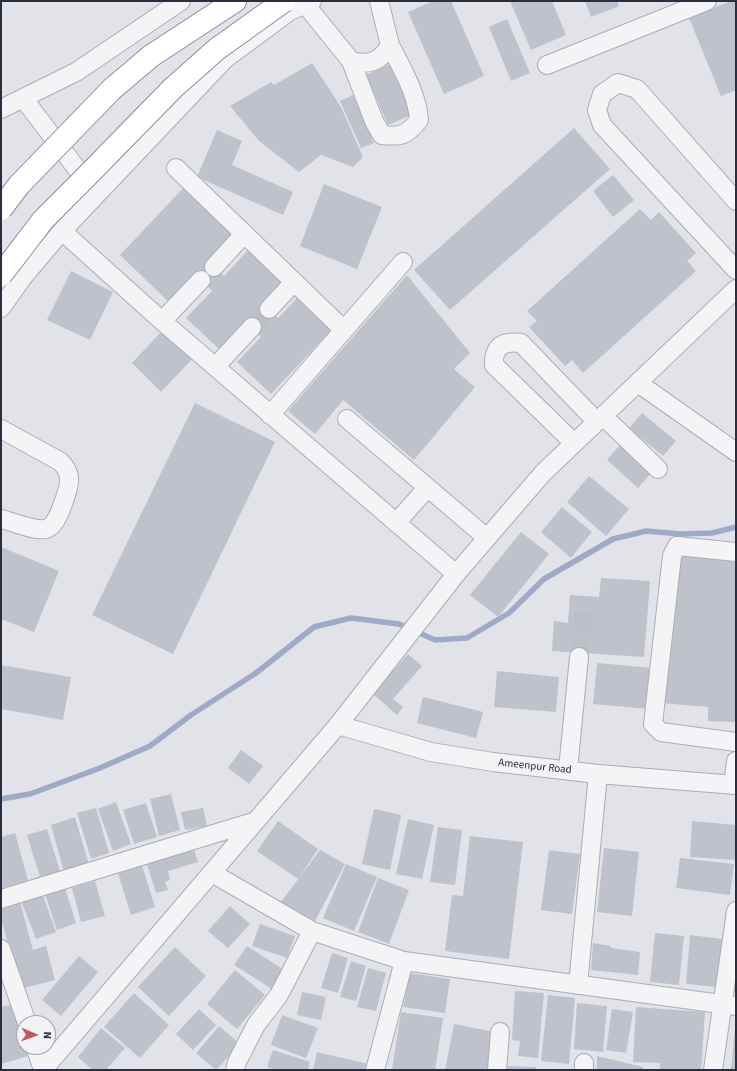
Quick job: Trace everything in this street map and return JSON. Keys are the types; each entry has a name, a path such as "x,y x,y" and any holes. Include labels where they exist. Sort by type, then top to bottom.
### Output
{"highway":[{"path":"1,209 19,185 112,89 151,56 235,1"},
{"path":"1,275 43,220 173,88 217,49 284,1"}],"street":[{"path":"1,109 76,72 181,1"},
{"path":"1,308 23,277 62,231 225,59 290,11 309,3 351,61 374,121 382,135 398,136 411,129 419,120 418,106 390,45 379,1"},
{"path":"547,65 707,1"},
{"path":"351,61 362,64 373,62 384,55 390,45"},
{"path":"736,201 637,89 618,83 602,94 597,110 602,125 736,270"},
{"path":"22,98 96,195"},
{"path":"176,168 344,330"},
{"path":"62,231 162,321 456,574"},
{"path":"214,267 244,234"},
{"path":"270,415 403,262"},
{"path":"162,321 201,280"},
{"path":"269,309 294,282"},
{"path":"43,1070 338,725 486,538 544,473 574,443 736,289"},
{"path":"215,366 252,327"},
{"path":"574,443 494,365 496,352 503,344 512,342 521,343 600,419 658,469"},
{"path":"638,383 736,452"},
{"path":"347,419 486,538"},
{"path":"1,429 61,462 67,469 69,478 68,490 57,517 49,528 44,530 35,529 1,519"},
{"path":"396,523 428,488"},
{"path":"736,552 677,546 672,556 653,724 661,732 736,742"},
{"path":"568,770 579,657"},
{"name":"Ameenpur Road","path":"338,725 431,752 493,762 598,774 735,785"},
{"path":"735,785 736,761"},
{"path":"578,985 598,774"},
{"path":"1,899 256,821"},
{"path":"212,873 312,931 404,961 730,1005"},
{"path":"713,1070 730,1005 736,911"},
{"path":"235,1070 237,1062 256,1025 279,995 312,931"},
{"path":"1,949 24,1015"},
{"path":"374,1070 404,961"},
{"path":"497,1070 500,1032"},
{"path":"38,1055 43,1070"}],"building":[{"path":"433,1 451,1 484,76 444,94 408,12"},
{"path":"510,1 552,1 566,35 531,50"},
{"path":"585,1 617,1 619,6 591,17"},
{"path":"731,1 736,1 736,90 721,96 689,18"},
{"path":"507,19 530,73 511,81 489,27"},
{"path":"312,63 341,107 363,157 353,167 321,155 299,172 259,141 230,106 271,82 274,85"},
{"path":"391,64 413,114 388,125 366,75"},
{"path":"353,95 374,143 361,148 340,101"},
{"path":"574,128 610,169 450,310 414,270"},
{"path":"217,130 242,141 232,165 293,192 283,215 197,177"},
{"path":"613,175 634,200 613,217 593,191"},
{"path":"188,183 240,232 210,263 224,276 253,245 289,279 265,305 278,318 303,292 337,324 271,394 237,362 261,337 246,322 220,350 186,318 212,291 197,276 171,304 120,255"},
{"path":"324,184 382,207 357,269 300,246"},
{"path":"640,209 651,220 659,212 696,253 687,261 696,271 583,373 572,360 565,366 529,327 537,321 527,311"},
{"path":"71,271 113,292 90,340 47,320"},
{"path":"407,275 470,353 454,369 475,387 414,460 343,400 315,434 288,411"},
{"path":"162,331 192,359 161,392 132,363"},
{"path":"195,403 275,442 173,654 92,615"},
{"path":"642,413 676,441 663,456 629,428"},
{"path":"621,444 653,471 638,488 607,460"},
{"path":"589,476 629,509 606,536 567,502"},
{"path":"562,507 592,532 571,558 541,532"},
{"path":"521,532 549,554 498,617 470,595"},
{"path":"1,547 59,571 34,632 1,619"},
{"path":"677,552 736,562 736,722 708,721 708,707 661,703"},
{"path":"601,578 650,581 644,657 552,651 554,621 568,623 570,595 599,597"},
{"path":"408,654 422,666 393,699 403,707 397,715 373,694"},
{"path":"597,663 653,668 649,709 593,704"},
{"path":"1,665 71,677 63,720 1,709"},
{"path":"497,671 559,677 556,712 494,707"},
{"path":"423,697 483,712 476,738 417,723"},
{"path":"241,750 263,766 249,784 228,768"},
{"path":"171,794 180,830 159,836 150,799"},
{"path":"116,802 131,844 113,851 98,809"},
{"path":"146,803 157,837 134,844 123,810"},
{"path":"96,808 109,853 91,859 77,813"},
{"path":"203,808 207,826 185,830 181,812"},
{"path":"374,809 401,815 390,870 362,864"},
{"path":"75,817 89,865 64,872 51,825"},
{"path":"408,819 434,825 422,879 396,874"},
{"path":"278,821 318,849 298,879 257,851"},
{"path":"692,821 736,825 736,860 690,857"},
{"path":"438,827 462,830 455,885 430,882"},
{"path":"47,829 60,871 40,877 27,835"},
{"path":"15,833 28,880 1,888 1,837"},
{"path":"470,836 523,842 509,959 445,951 452,895 463,896"},
{"path":"193,846 198,862 168,871 170,880 165,882 168,890 156,893 146,861"},
{"path":"604,848 639,852 632,916 597,912"},
{"path":"320,850 345,864 315,921 281,902"},
{"path":"549,850 580,854 572,914 541,910"},
{"path":"680,858 734,864 730,895 676,888"},
{"path":"140,859 155,907 131,915 116,867"},
{"path":"346,864 377,877 354,931 323,918"},
{"path":"378,878 409,890 389,944 358,932"},
{"path":"95,881 105,916 81,922 72,888"},
{"path":"65,888 76,923 57,930 45,894"},
{"path":"41,890 56,932 36,939 20,898"},
{"path":"19,898 33,950 46,946 55,980 20,989 1,918 1,902"},
{"path":"230,906 250,924 228,948 208,931"},
{"path":"260,924 295,936 287,958 252,946"},
{"path":"655,933 684,936 679,985 650,982"},
{"path":"690,935 722,939 717,987 686,984"},
{"path":"593,943 611,946 611,948 640,952 638,975 591,970"},
{"path":"247,946 287,972 275,991 234,965"},
{"path":"175,947 206,976 169,1016 138,987"},
{"path":"332,953 348,958 338,993 321,988"},
{"path":"79,956 98,972 61,1016 42,1000"},
{"path":"351,961 366,966 356,1001 340,997"},
{"path":"368,968 386,973 376,1011 357,1007"},
{"path":"235,970 265,995 237,1029 207,1004"},
{"path":"409,973 450,979 445,1013 403,1007"},
{"path":"515,991 544,993 538,1058 518,1056 520,1041 512,1040"},
{"path":"302,992 326,997 321,1020 297,1015"},
{"path":"134,993 169,1025 140,1058 104,1027"},
{"path":"548,995 575,998 569,1064 541,1061"},
{"path":"577,1003 607,1006 603,1052 574,1049"},
{"path":"13,1004 16,1015 16,1055 28,1056 1,1064 1,1007"},
{"path":"636,1007 705,1012 701,1070 660,1070 660,1063 633,1062"},
{"path":"199,1009 216,1025 193,1050 176,1034"},
{"path":"612,1009 633,1012 626,1053 606,1050"},
{"path":"401,1012 443,1018 435,1070 392,1070"},
{"path":"282,1015 318,1028 306,1058 271,1045"},
{"path":"454,1024 494,1032 487,1070 445,1070"},
{"path":"219,1026 240,1044 216,1070 196,1053"},
{"path":"101,1028 125,1048 106,1070 93,1070 78,1057"},
{"path":"735,1028 736,1070 731,1070"},
{"path":"273,1050 310,1062 308,1070 275,1070 267,1067"},
{"path":"317,1052 368,1064 367,1070 313,1070"},
{"path":"597,1056 643,1067 644,1070 597,1070"},
{"path":"504,1066 536,1067 536,1070 503,1070"}],"waterway":[{"path":"1,799 30,794 100,768 150,746 191,715 256,673 314,627 351,618 399,624 435,640 467,638 509,613 544,579 613,539 646,531 681,534 712,533 736,527"}],"tunnel":[{"path":"252,327 269,309"},
{"path":"579,657 585,602"}]}
